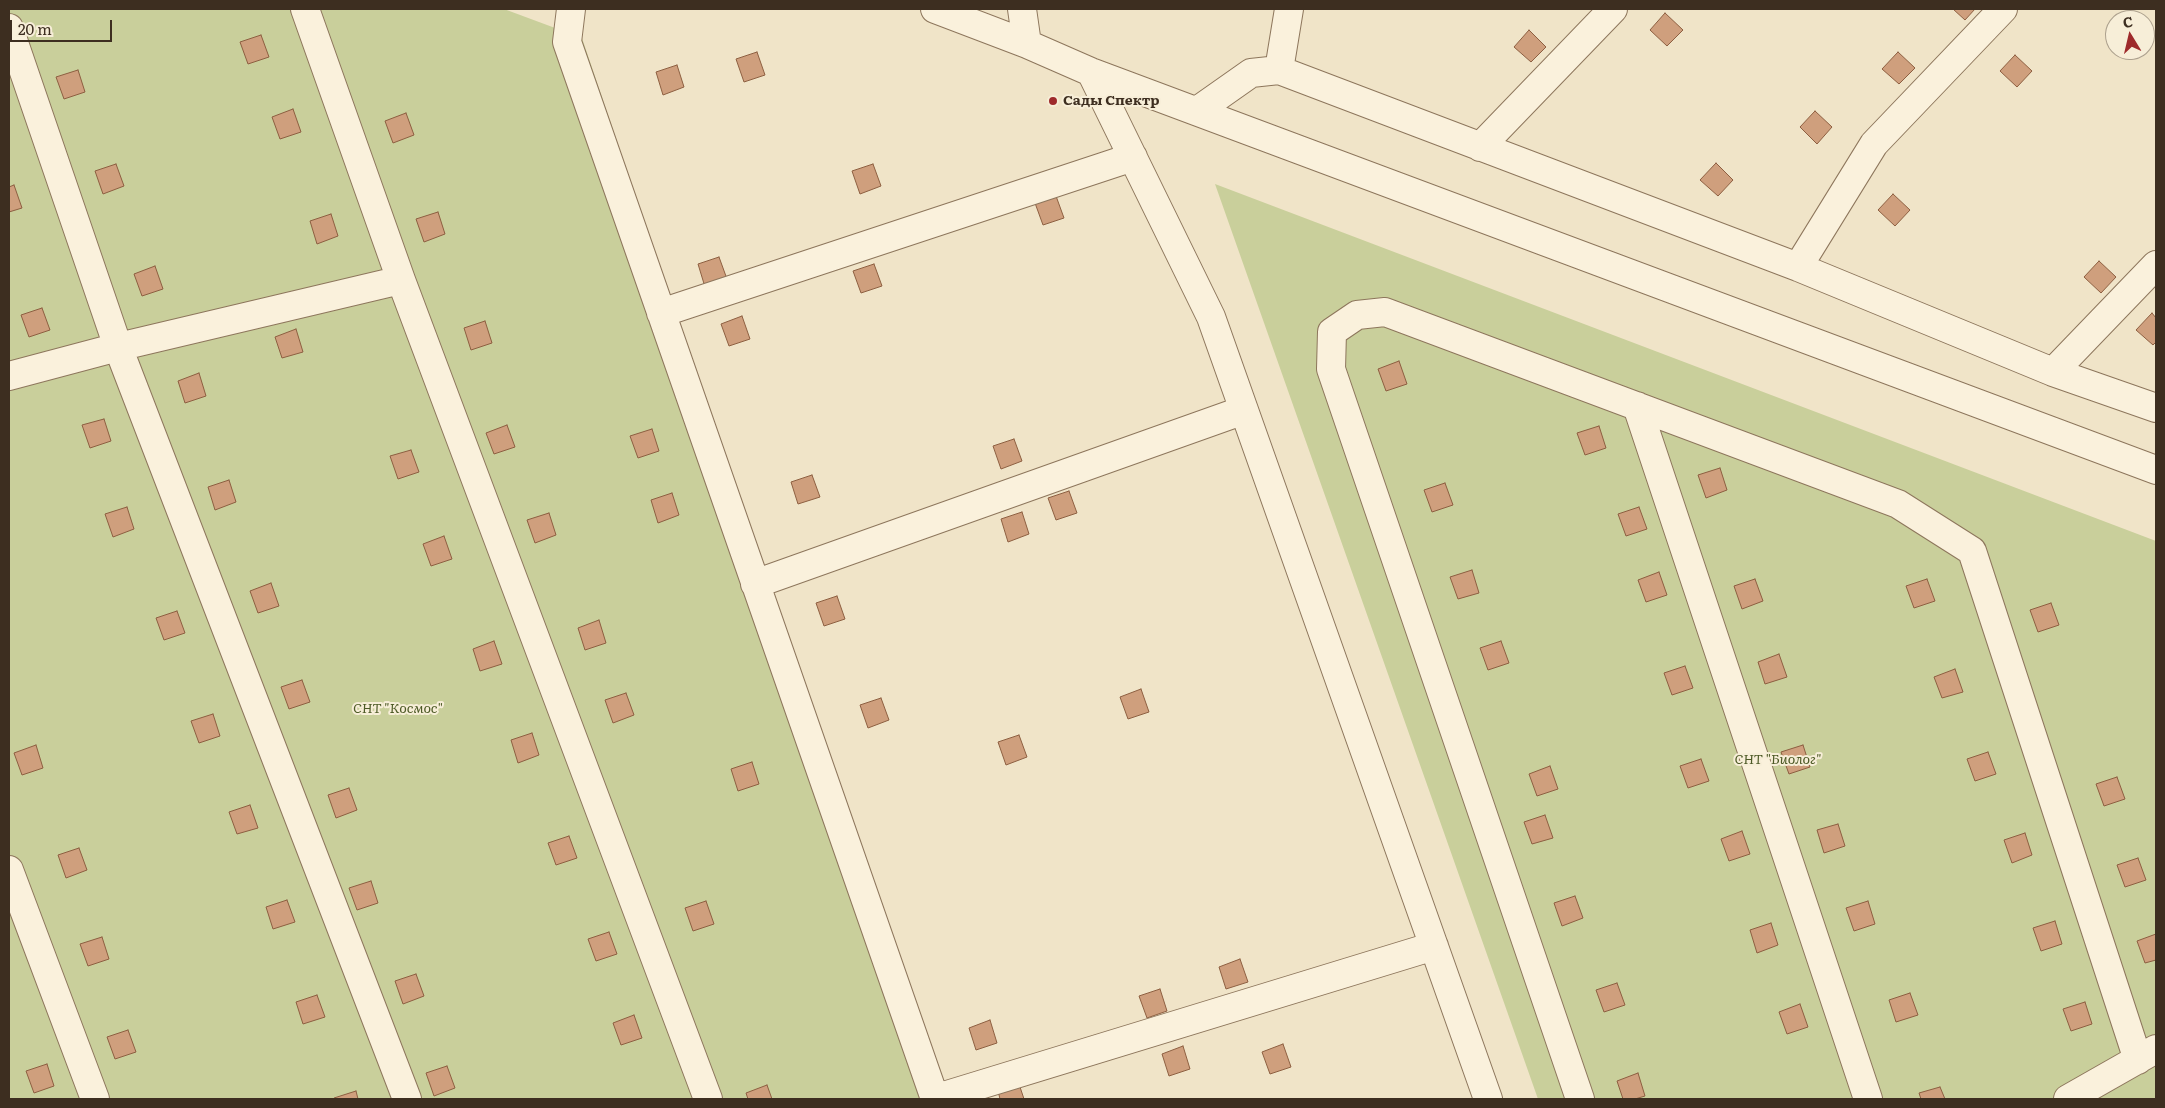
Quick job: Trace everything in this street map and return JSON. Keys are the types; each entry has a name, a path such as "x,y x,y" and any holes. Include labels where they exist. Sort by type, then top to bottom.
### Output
{"street":[{"path":"305,9 401,280 708,1099"},
{"path":"571,9 567,42 934,1099 1434,946"},
{"path":"935,9 1027,44 1091,72 2156,470"},
{"path":"1022,9 1027,44"},
{"path":"1279,70 1289,9"},
{"path":"1480,147 1613,9"},
{"path":"1798,267 1874,144 2003,9"},
{"path":"9,28 118,347 407,1099"},
{"path":"1197,111 1251,73 1279,70 1798,267 2053,372 2156,408"},
{"path":"1091,72 1211,317 1488,1099"},
{"path":"661,313 1133,157"},
{"path":"2053,372 2156,264"},
{"path":"9,376 118,347 401,280"},
{"path":"1580,1099 1331,369 1332,332 1357,316 1385,312 1898,504 1972,551 2147,1054 2068,1099"},
{"path":"1637,406 1868,1099"},
{"path":"755,584 1244,410"},
{"path":"9,870 95,1099"}],"green space":[{"name":"СНТ \"Космос\"","path":"9,9 504,9 582,38 941,1099 9,1099"},
{"name":"СНТ \"Биолог\"","path":"1215,184 2156,541 2156,1099 1538,1099"}],"building":[{"path":"1953,9 1975,9 1965,20"},
{"path":"1665,13 1683,30 1667,46 1650,30"},
{"path":"1529,30 1546,47 1531,62 1514,47"},
{"path":"261,35 269,57 248,64 240,42"},
{"path":"757,52 765,75 744,82 736,59"},
{"path":"1898,52 1915,68 1899,84 1882,69"},
{"path":"2015,55 2032,71 2017,87 2000,71"},
{"path":"677,65 684,87 663,95 656,72"},
{"path":"78,70 85,92 64,99 56,77"},
{"path":"293,109 301,132 280,139 272,117"},
{"path":"1815,111 1832,127 1817,144 1800,127"},
{"path":"406,113 414,135 393,143 385,121"},
{"path":"1716,163 1733,180 1718,196 1700,180"},
{"path":"116,164 124,186 103,194 95,171"},
{"path":"873,164 881,186 860,194 852,171"},
{"path":"14,185 22,208 9,212 9,187"},
{"path":"1893,194 1910,210 1895,226 1878,210"},
{"path":"1056,196 1064,218 1043,225 1035,203"},
{"path":"438,212 445,234 424,242 416,219"},
{"path":"331,214 338,236 317,244 310,221"},
{"path":"719,257 727,279 705,287 698,264"},
{"path":"2099,261 2116,277 2101,293 2084,277"},
{"path":"874,264 882,286 861,293 853,271"},
{"path":"155,266 163,289 142,296 134,274"},
{"path":"42,308 50,330 29,337 21,315"},
{"path":"2152,313 2156,318 2156,342 2153,345 2136,330"},
{"path":"742,316 750,339 729,346 721,324"},
{"path":"485,321 492,343 471,350 464,328"},
{"path":"296,329 303,352 282,358 275,337"},
{"path":"1399,361 1407,384 1386,391 1378,369"},
{"path":"199,373 206,396 185,403 178,381"},
{"path":"104,419 111,441 90,448 82,425"},
{"path":"507,425 515,447 494,454 486,433"},
{"path":"1599,426 1606,448 1585,455 1577,433"},
{"path":"652,429 659,451 638,458 630,436"},
{"path":"1014,439 1022,461 1001,469 993,446"},
{"path":"411,450 419,472 398,479 390,456"},
{"path":"1720,468 1727,490 1706,498 1698,475"},
{"path":"812,475 820,497 798,504 791,482"},
{"path":"229,480 236,502 215,510 208,487"},
{"path":"1445,483 1453,505 1432,512 1424,490"},
{"path":"1069,491 1077,513 1056,520 1048,498"},
{"path":"672,493 679,515 658,523 651,500"},
{"path":"127,507 134,529 113,537 105,514"},
{"path":"1639,507 1647,529 1626,536 1618,514"},
{"path":"1022,512 1029,534 1008,542 1001,519"},
{"path":"549,513 556,535 535,543 527,520"},
{"path":"444,536 452,559 431,566 423,544"},
{"path":"1472,570 1479,593 1458,599 1450,577"},
{"path":"1659,572 1667,595 1646,602 1638,580"},
{"path":"1755,579 1763,601 1742,609 1734,586"},
{"path":"1927,579 1935,601 1914,608 1906,586"},
{"path":"271,583 279,606 258,613 250,591"},
{"path":"837,596 845,619 824,626 816,603"},
{"path":"2051,603 2059,625 2038,632 2030,610"},
{"path":"177,611 185,633 164,640 156,618"},
{"path":"599,620 606,643 585,650 578,628"},
{"path":"494,641 502,664 480,671 473,649"},
{"path":"1501,641 1509,663 1488,670 1480,648"},
{"path":"1779,654 1787,677 1765,684 1758,662"},
{"path":"1685,666 1693,688 1672,695 1664,673"},
{"path":"1955,669 1963,692 1942,698 1934,677"},
{"path":"302,680 310,702 289,709 281,687"},
{"path":"1141,689 1149,712 1128,719 1120,697"},
{"path":"626,693 634,715 613,723 605,700"},
{"path":"881,698 889,720 868,728 860,705"},
{"path":"213,714 220,736 199,743 191,721"},
{"path":"532,733 539,755 518,763 511,740"},
{"path":"1019,735 1027,757 1006,765 998,742"},
{"path":"36,745 43,768 22,775 14,753"},
{"path":"1803,745 1810,767 1789,774 1781,752"},
{"path":"1988,752 1996,774 1975,781 1967,759"},
{"path":"1701,759 1709,781 1688,788 1680,766"},
{"path":"752,762 759,784 738,791 731,769"},
{"path":"1550,766 1558,789 1537,796 1529,774"},
{"path":"2117,777 2125,799 2104,806 2096,784"},
{"path":"349,788 357,810 336,818 328,795"},
{"path":"250,805 258,828 237,834 229,812"},
{"path":"1545,815 1553,838 1532,844 1524,822"},
{"path":"1838,824 1845,846 1824,853 1817,830"},
{"path":"1742,831 1750,854 1729,861 1721,839"},
{"path":"2025,833 2032,855 2012,863 2004,840"},
{"path":"569,836 577,858 556,865 548,843"},
{"path":"79,848 87,870 66,878 58,855"},
{"path":"2138,858 2146,880 2125,887 2117,865"},
{"path":"371,881 378,903 357,910 349,888"},
{"path":"1575,896 1583,918 1562,926 1554,903"},
{"path":"287,900 295,922 273,929 266,907"},
{"path":"706,901 714,924 693,931 685,908"},
{"path":"1868,901 1875,924 1854,931 1846,908"},
{"path":"2055,921 2062,944 2041,951 2033,928"},
{"path":"1771,923 1778,945 1757,953 1750,930"},
{"path":"609,932 617,954 596,961 588,939"},
{"path":"2156,934 2156,960 2145,963 2137,941"},
{"path":"102,937 109,959 88,966 80,944"},
{"path":"1240,959 1248,982 1226,989 1219,967"},
{"path":"416,974 424,996 403,1004 395,981"},
{"path":"1617,983 1625,1005 1604,1012 1596,990"},
{"path":"1160,989 1167,1011 1147,1018 1139,996"},
{"path":"1910,993 1918,1015 1896,1022 1889,1000"},
{"path":"317,995 325,1017 303,1024 296,1002"},
{"path":"2085,1002 2092,1024 2071,1031 2063,1009"},
{"path":"1800,1004 1808,1027 1787,1034 1779,1012"},
{"path":"634,1015 642,1038 621,1045 613,1023"},
{"path":"990,1020 997,1043 976,1050 969,1028"},
{"path":"128,1030 136,1052 115,1059 107,1037"},
{"path":"1283,1044 1291,1067 1270,1074 1262,1052"},
{"path":"1183,1046 1190,1069 1169,1076 1162,1054"},
{"path":"47,1064 54,1086 34,1093 26,1071"},
{"path":"447,1066 455,1088 434,1096 426,1073"},
{"path":"1638,1073 1645,1096 1635,1099 1623,1099 1617,1081"},
{"path":"1019,1084 1024,1099 1000,1099 998,1091"},
{"path":"767,1085 772,1099 748,1099 746,1093"},
{"path":"1940,1087 1945,1099 1921,1099 1919,1093"},
{"path":"356,1091 358,1099 334,1098"}],"place":[{"name":"Сады Спектр","path":"1053,101"}]}
